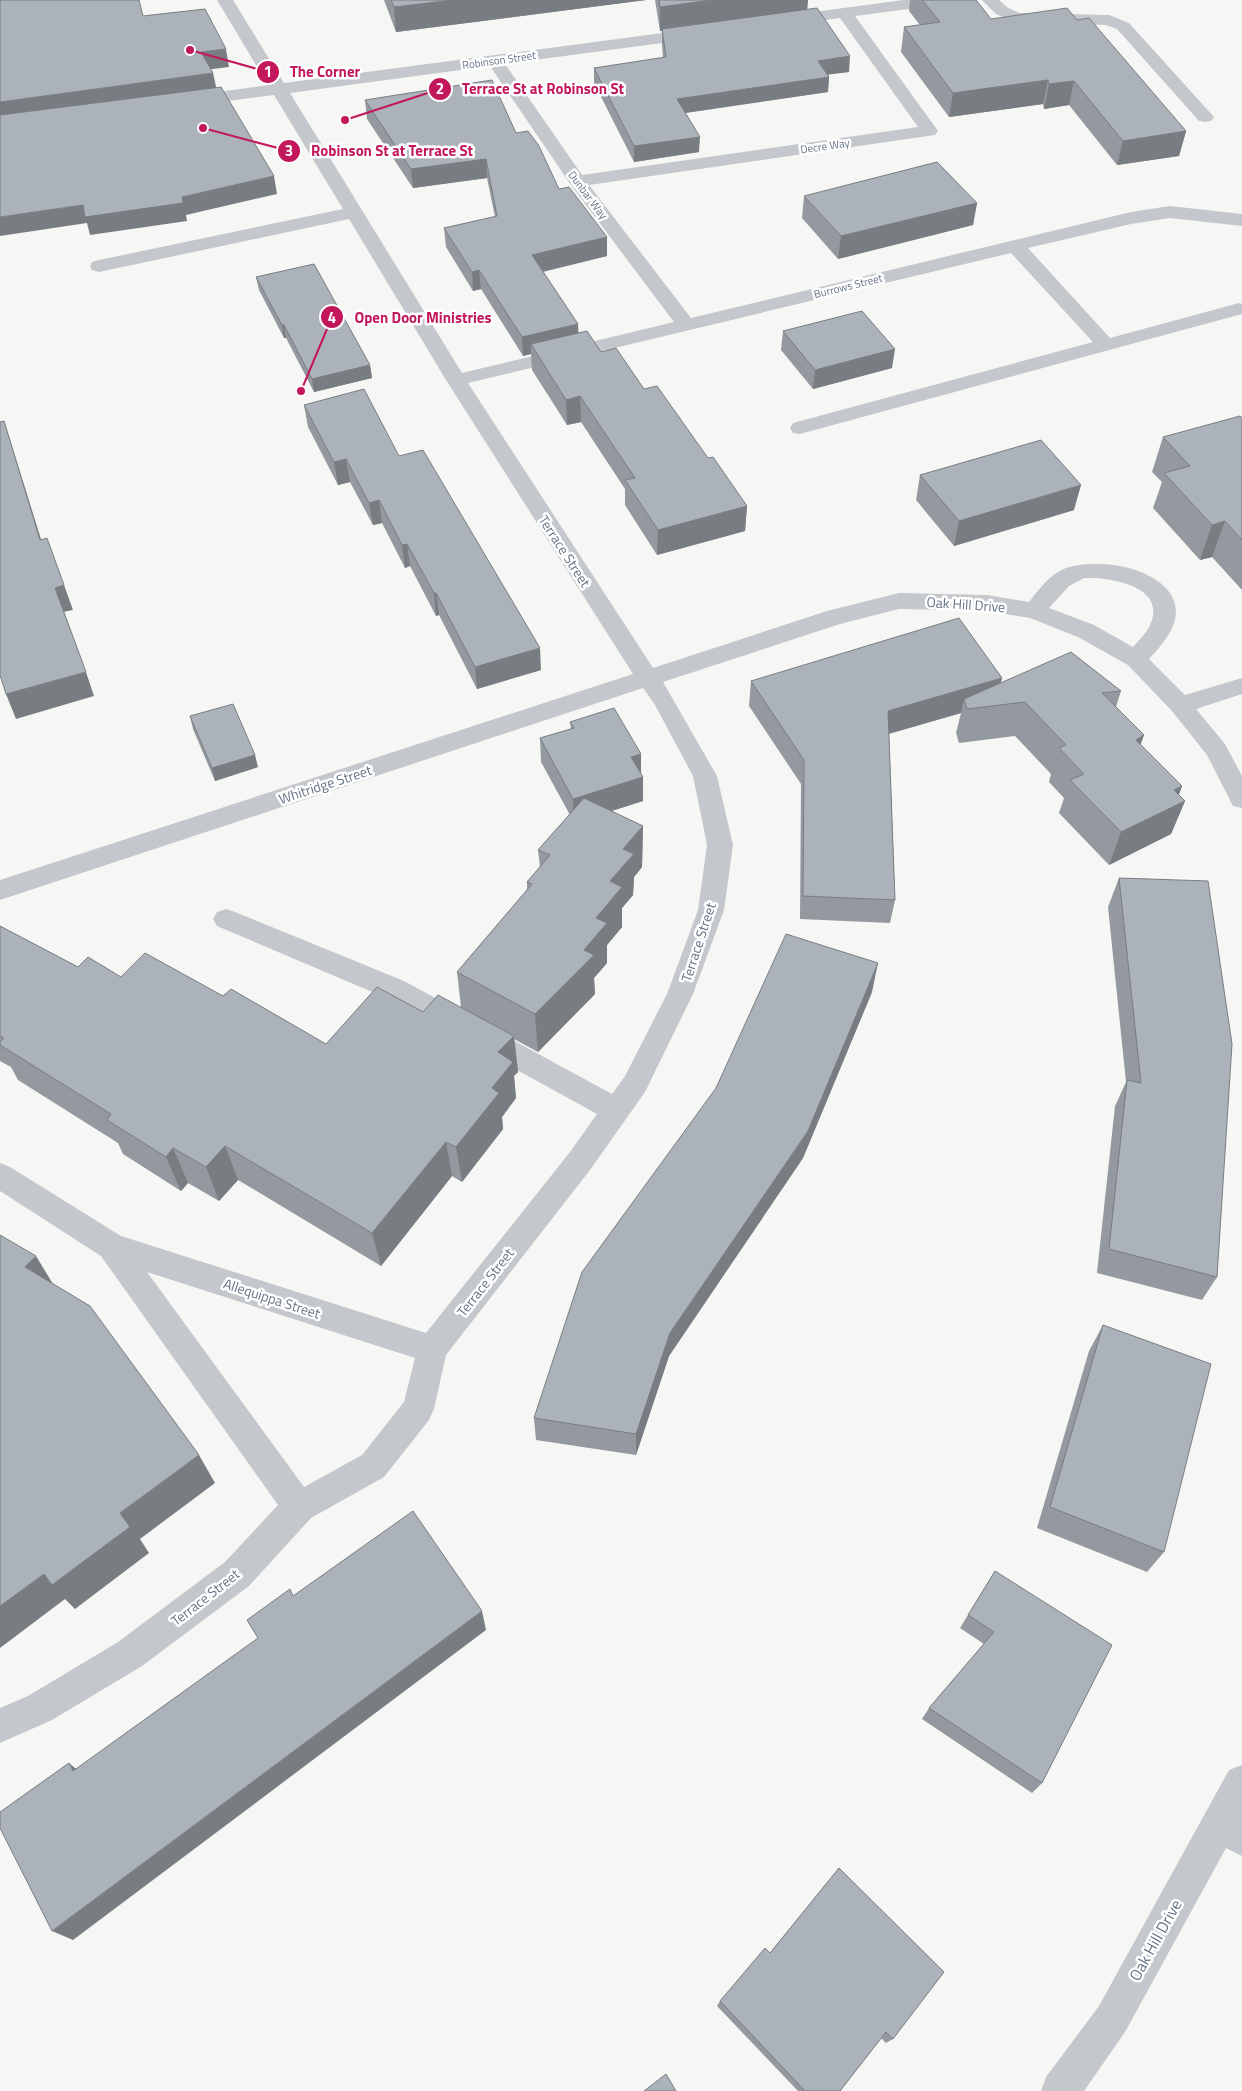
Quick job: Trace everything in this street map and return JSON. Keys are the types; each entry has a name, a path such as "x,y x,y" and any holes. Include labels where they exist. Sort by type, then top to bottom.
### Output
{"street":[{"name":"Terrace Street","path":"0,1726 40,1708 130,1654 238,1574 299,1506 373,1466 418,1409 432,1349 580,1161 635,1084 680,994 711,910 720,845 705,776 664,701 633,656 456,380 225,0"},
{"path":"766,24 939,0"},
{"path":"990,0 1002,11 1017,18 1109,20 1123,26 1205,117"},
{"name":"Decre Way","path":"577,181 929,131 844,13"},
{"name":"Robinson Street","path":"177,103 718,30"},
{"name":"Dunbar Way","path":"495,61 577,181 686,325"},
{"path":"98,266 355,212"},
{"name":"Burrows Street","path":"456,380 1131,218 1170,212 1242,220"},
{"path":"1014,245 1106,345"},
{"path":"800,428 1239,309"},
{"path":"1034,611 1058,583 1071,574 1089,569 1103,569 1129,574 1144,582 1156,593 1164,605 1164,618 1160,629 1136,659"},
{"name":"Oak Hill Drive","path":"649,679 835,617 899,601 947,600 987,603 1034,611 1086,631 1136,659 1180,705 1216,750 1242,799"},
{"name":"Whitridge Street","path":"0,890 649,679"},
{"path":"1180,705 1242,686"},
{"path":"226,919 394,989 563,1084 616,1110"},
{"name":"Allequippa Street","path":"0,1176 112,1247 432,1349"},
{"name":"Allequippa Street","path":"112,1247 299,1506"},
{"name":"Oak Hill Drive","path":"1060,2091 1112,2019 1231,1830 1242,1783"}],"building":[{"path":"0,0 139,0 143,16 205,9 226,49 201,52 213,73 0,102"},
{"path":"391,0 454,0 394,7"},
{"path":"659,0 713,0 660,7"},
{"path":"922,0 976,0 991,19 1067,8 1077,20 1089,18 1186,131 1123,141 1074,81 1049,84 1048,80 953,93 904,27 940,22"},
{"path":"817,8 850,56 818,61 829,77 677,99 700,137 634,146 594,68 666,57 662,29"},
{"path":"492,80 516,133 528,131 539,146 559,189 569,187 607,237 532,255 578,324 522,337 479,270 472,272 444,228 497,216 486,159 411,169 365,100"},
{"path":"221,87 274,176 182,197 183,203 85,217 83,205 0,217 0,115"},
{"path":"937,162 977,203 841,236 804,196"},
{"path":"314,264 370,365 312,379 256,277"},
{"path":"862,311 895,349 815,370 783,331"},
{"path":"587,331 601,352 616,348 644,389 657,386 708,458 713,457 747,506 658,530 625,480 635,478 580,396 566,400 531,344"},
{"path":"364,389 399,456 423,450 540,648 475,667 436,593 434,593 407,544 402,545 379,500 369,503 346,459 334,462 304,405"},
{"path":"1240,416 1242,418 1242,540 1225,521 1212,525 1164,473 1190,466 1163,437"},
{"path":"4,421 40,540 47,538 64,585 55,588 86,672 6,694 0,675 0,422"},
{"path":"1041,440 1081,485 959,521 920,475"},
{"path":"959,618 1002,678 888,711 895,900 803,896 804,760 751,681"},
{"path":"1071,652 1121,691 1102,693 1144,735 1136,740 1182,786 1174,790 1185,801 1121,832 1070,780 1084,774 1059,748 1066,745 1025,702 967,709 964,699"},
{"path":"233,704 255,755 212,768 190,716"},
{"path":"614,708 641,754 631,757 643,777 573,799 540,738 574,728 570,722"},
{"path":"584,798 643,826 623,849 634,854 610,881 622,887 596,918 607,923 584,950 594,955 535,1014 457,972 532,884 527,882 550,855 538,850"},
{"path":"1119,878 1208,881 1232,1044 1217,1277 1109,1249 1127,1080 1141,1083"},
{"path":"0,926 78,967 88,957 121,977 145,953 223,996 231,989 326,1044 377,987 423,1012 438,995 514,1036 498,1052 513,1062 492,1088 499,1093 456,1147 446,1142 372,1233 225,1146 206,1167 173,1148 166,1157 107,1120 111,1114 0,1045 4,1038 0,1036"},
{"path":"786,934 878,963 808,1131 670,1333 636,1434 534,1418 582,1272 716,1088"},
{"path":"0,1235 36,1256 25,1267 90,1306 199,1455 120,1513 130,1527 52,1585 44,1574 0,1606"},
{"path":"1103,1325 1211,1364 1164,1552 1050,1507"},
{"path":"413,1511 482,1611 52,1931 0,1828 0,1812 69,1763 73,1771 258,1638 247,1620 290,1589 293,1596"},
{"path":"995,1571 1112,1645 1042,1783 929,1708 994,1632 968,1615"},
{"path":"839,1868 944,1972 893,2039 886,2032 840,2091 805,2091 720,2001 765,1948 770,1953"},
{"path":"666,2074 676,2091 644,2091"}],"place":[{"name":"The Corner","path":"190,50"},
{"name":"Terrace St at Robinson St","path":"345,120"},
{"name":"Robinson St at Terrace St","path":"203,128"},
{"name":"Open Door Ministries","path":"301,391"}]}
